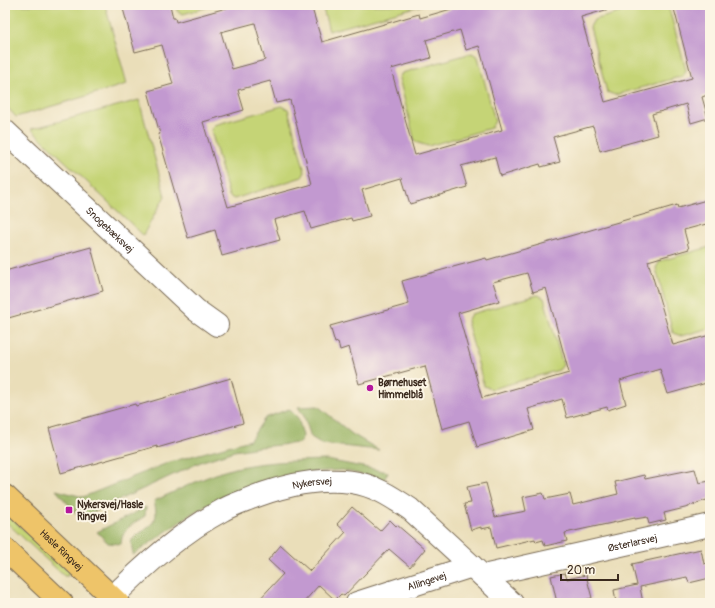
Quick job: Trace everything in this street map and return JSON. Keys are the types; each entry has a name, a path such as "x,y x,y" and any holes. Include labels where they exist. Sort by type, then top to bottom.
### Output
{"main road":[{"name":"Hasle Ringvej","path":"5,496 113,601"},
{"path":"5,549 62,603"}],"street":[{"name":"Snogebæksvej","path":"5,131 196,310 217,325"},
{"name":"Nykersvej","path":"113,601 140,571 185,535 224,509 261,494 300,483 334,480 354,482 372,488 391,496 410,509 512,603"},
{"name":"Østerlarsvej","path":"478,571 710,525"},
{"name":"Allingevej","path":"357,603 478,571"}],"green space":[{"path":"5,5 105,5 127,84 16,117 5,105"},
{"path":"176,5 215,5 183,14 177,11"},
{"path":"322,5 423,5 329,31"},
{"path":"646,5 668,5 686,70 683,76 615,95 607,92 590,27 594,20"},
{"path":"472,53 478,57 495,121 491,128 428,146 415,142 399,78 402,73"},
{"path":"139,100 165,196 143,235 31,129"},
{"path":"282,106 288,109 305,172 302,177 234,199 229,196 211,130 214,125"},
{"path":"710,247 710,328 681,336 673,333 656,268 660,261"},
{"path":"538,295 544,298 563,365 559,370 492,389 484,386 467,321 471,314"},
{"path":"318,406 352,434 379,450 322,444 311,437 304,416 298,407"},
{"path":"289,409 298,418 303,436 299,443 234,451 203,461 80,518 56,490 83,497 170,462 250,440 265,418"},
{"path":"327,460 388,472 384,480 342,470 311,472 266,481 225,496 191,514 133,555 131,541 150,526 155,518 156,512 154,501 204,478 234,468 273,462"},
{"path":"146,507 145,516 132,524 126,530 123,534 121,544 108,543 97,532"},
{"path":"5,512 69,572 68,576 64,576 5,521"}],"building":[{"path":"122,5 170,5 173,18 175,18 176,22 237,5 311,5 322,42 419,14 420,18 465,5 608,5 609,9 581,17 605,102 692,78 673,5 710,5 710,94 702,97 708,118 691,123 686,104 652,114 658,135 600,151 593,126 553,137 560,162 541,167 540,164 500,176 495,157 461,166 467,187 410,204 402,178 362,190 370,216 352,221 351,218 311,229 305,211 274,220 280,240 222,256 215,230 188,238 158,134 160,134 148,91 173,84 162,45 135,52","holes":["255,23 265,60 232,69 221,32","460,30 466,50 479,46 502,130 415,155 391,69 431,58 426,40","270,81 276,103 290,100 312,184 228,207 203,122 244,110 238,90"]},
{"path":"710,199 710,223 684,230 689,249 648,261 673,345 710,335 710,382 668,394 660,369 620,381 626,404 608,410 607,407 567,418 562,399 528,409 534,430 477,447 469,421 442,429 425,366 359,384 349,347 340,350 338,342 335,343 330,326 409,304 402,281 486,258 487,260 677,205 678,208","holes":["527,273 533,292 546,288 569,373 482,398 458,313 499,301 493,282"]},
{"path":"91,247 103,291 5,319 5,271"},
{"path":"231,378 243,423 157,448 157,446 61,473 49,428 135,404 136,406"},
{"path":"695,469 699,483 710,481 710,499 689,507 664,513 666,520 649,524 647,517 635,518 565,533 567,541 545,546 543,540 536,542 535,539 496,548 491,527 481,529 481,527 471,530 464,504 471,503 467,487 486,483 495,517 526,511 523,497 543,493 545,499 570,494 573,505 618,494 615,482 644,475 645,479"},
{"path":"352,507 380,531 390,520 425,549 410,567 389,549 344,596 341,594 335,600 319,585 303,603 256,603 283,574 268,560 281,545 310,571 346,532 337,524"},
{"path":"701,549 704,564 710,562 710,578 689,583 687,577 640,587 643,603 616,603 614,590 637,585 632,564"},
{"path":"565,573 567,579 586,575 592,598 584,600 584,603 557,603 551,576"}],"place":[{"name":"Børnehuset Himmelblå","path":"370,388"},
{"name":"Nykersvej/Hasle Ringvej","path":"69,510"}]}
